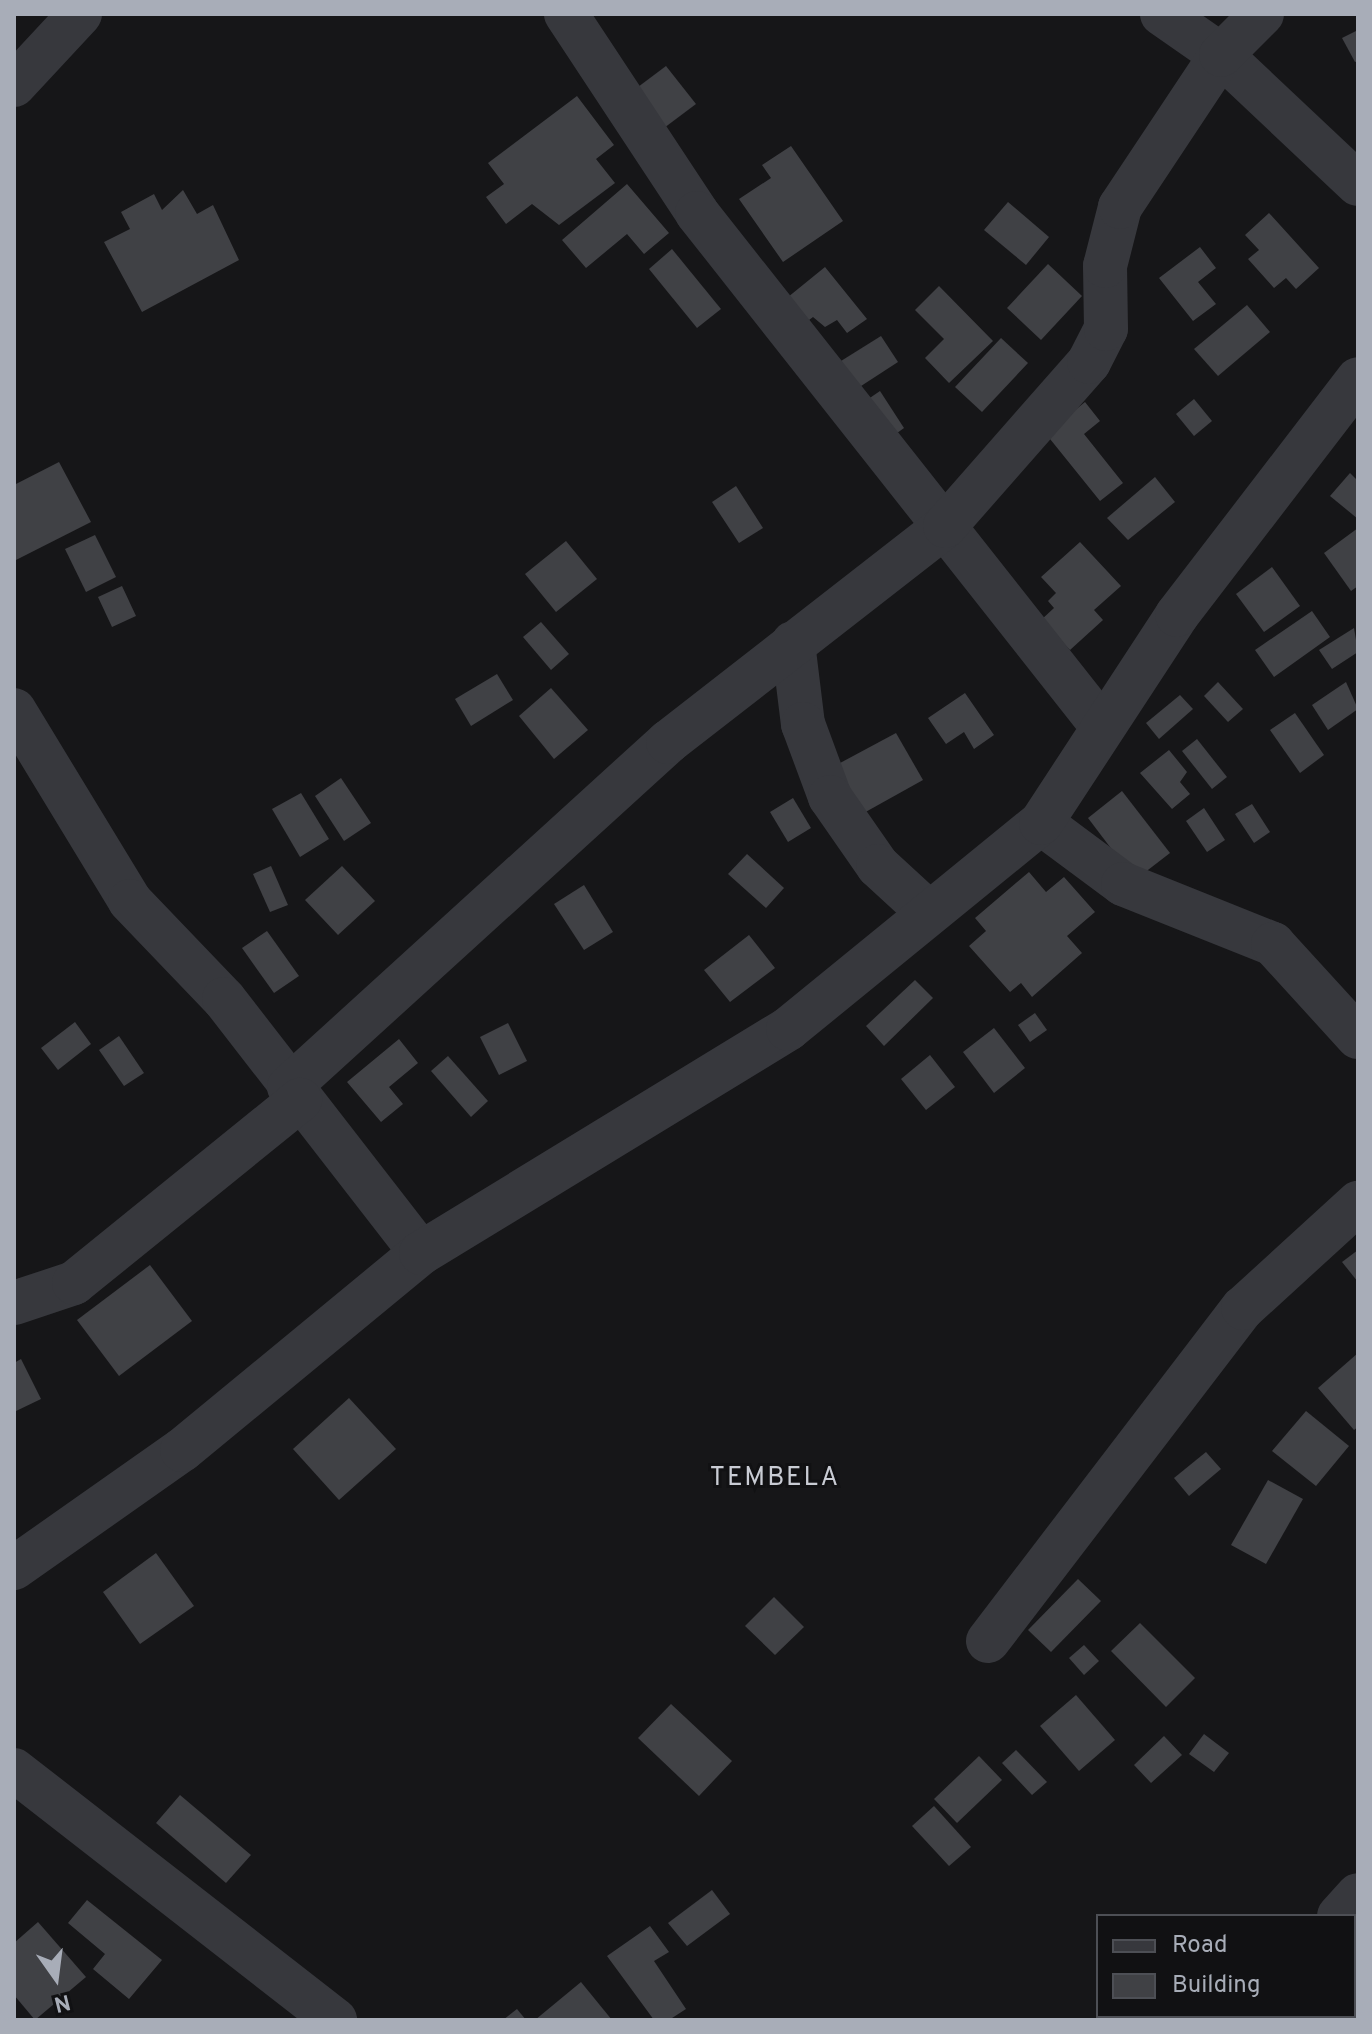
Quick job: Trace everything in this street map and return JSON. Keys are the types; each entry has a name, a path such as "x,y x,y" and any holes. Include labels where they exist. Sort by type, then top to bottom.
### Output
{"street":[{"path":"14,85 80,14"},
{"path":"566,14 697,213 1101,725"},
{"path":"1162,14 1221,55 1358,184"},
{"path":"14,1303 74,1283 294,1093 524,867 793,643 945,526 1089,362 1106,329 1105,266 1120,207 1221,55 1262,14"},
{"path":"14,1568 182,1450 421,1253 788,1029 1041,823 1101,725 1358,379"},
{"path":"793,643 803,724 830,797 878,866 928,912"},
{"path":"14,710 130,901 224,999 421,1253"},
{"path":"1041,823 1123,884 1273,944 1358,1037"},
{"path":"988,1641 1243,1308 1358,1203"},
{"path":"14,1770 335,2020"},
{"path":"1341,1914 1358,1895"}],"building":[{"path":"1358,30 1358,61 1355,62 1342,38"},
{"path":"666,66 696,104 664,128 634,90"},
{"path":"577,96 614,145 596,159 615,183 559,225 532,204 506,224 486,197 504,184 488,163"},
{"path":"791,146 843,221 783,262 739,199 771,178 762,165"},
{"path":"627,184 669,233 644,254 627,234 586,268 562,240"},
{"path":"183,190 197,214 213,205 239,260 142,312 104,242 130,229 121,212 154,194 162,210"},
{"path":"1008,202 1049,237 1026,265 984,230"},
{"path":"1269,213 1319,268 1296,289 1286,278 1274,288 1248,259 1259,250 1245,235"},
{"path":"1200,247 1216,268 1198,282 1216,304 1193,321 1159,278"},
{"path":"672,249 721,309 697,328 649,269"},
{"path":"1048,264 1082,296 1041,340 1007,308"},
{"path":"825,267 867,319 847,333 837,320 825,327 813,317 796,330 777,306"},
{"path":"939,286 993,341 949,383 925,358 944,339 915,310"},
{"path":"1247,305 1270,332 1218,376 1194,349"},
{"path":"881,336 898,362 858,388 841,361"},
{"path":"1001,338 1028,363 982,412 955,387"},
{"path":"880,391 904,428 886,441 861,404"},
{"path":"1194,399 1212,421 1194,436 1176,414"},
{"path":"1085,402 1100,421 1084,434 1123,483 1100,501 1046,434"},
{"path":"59,462 91,522 14,561 14,485"},
{"path":"1350,473 1358,481 1358,519 1330,496"},
{"path":"1155,477 1175,502 1128,540 1107,518"},
{"path":"736,486 763,528 739,543 712,502"},
{"path":"1358,528 1358,586 1351,591 1324,553"},
{"path":"95,535 116,577 86,592 65,549"},
{"path":"566,541 597,579 556,612 525,574"},
{"path":"1080,542 1121,586 1094,610 1103,620 1070,650 1041,620 1054,608 1048,601 1056,593 1041,577"},
{"path":"1272,567 1300,606 1264,632 1236,594"},
{"path":"122,586 136,616 112,627 98,597"},
{"path":"1312,611 1330,637 1274,677 1255,650"},
{"path":"541,622 569,654 551,670 523,637"},
{"path":"1354,628 1358,652 1332,669 1319,650"},
{"path":"497,674 513,700 471,726 455,699"},
{"path":"1218,682 1243,709 1228,722 1204,696"},
{"path":"1346,682 1358,709 1328,730 1312,705"},
{"path":"551,688 588,730 554,759 519,716"},
{"path":"965,693 994,735 974,749 964,732 946,744 928,718"},
{"path":"1180,695 1193,709 1159,739 1146,723"},
{"path":"1295,713 1324,755 1300,773 1270,730"},
{"path":"896,733 923,780 853,819 827,770"},
{"path":"1197,739 1227,777 1212,789 1182,751"},
{"path":"1169,750 1187,772 1180,782 1190,794 1172,809 1140,773"},
{"path":"341,778 371,823 344,841 315,796"},
{"path":"1122,791 1170,853 1135,880 1088,818"},
{"path":"301,793 329,839 300,857 272,809"},
{"path":"793,798 811,828 788,842 770,812"},
{"path":"1252,804 1270,832 1254,843 1235,814"},
{"path":"1204,808 1225,840 1207,852 1186,821"},
{"path":"747,854 784,888 766,908 728,874"},
{"path":"271,866 288,905 270,912 253,874"},
{"path":"342,866 375,901 338,935 305,900"},
{"path":"1029,872 1046,892 1064,877 1095,912 1067,936 1082,953 1032,997 1021,983 1010,992 969,946 986,931 975,918"},
{"path":"584,885 613,932 584,950 554,904"},
{"path":"267,931 299,976 274,993 242,948"},
{"path":"749,935 775,968 730,1002 704,970"},
{"path":"915,980 933,998 884,1046 866,1026"},
{"path":"1035,1013 1047,1030 1030,1042 1018,1025"},
{"path":"75,1022 91,1044 58,1070 41,1048"},
{"path":"508,1023 527,1061 499,1075 480,1037"},
{"path":"994,1028 1025,1068 994,1093 963,1052"},
{"path":"119,1036 144,1073 124,1086 99,1050"},
{"path":"399,1039 418,1063 389,1087 403,1104 381,1122 347,1082"},
{"path":"930,1055 955,1087 926,1110 901,1079"},
{"path":"448,1056 488,1101 471,1117 431,1071"},
{"path":"1358,1250 1358,1282 1342,1262"},
{"path":"150,1265 192,1321 119,1376 77,1320"},
{"path":"1358,1353 1358,1427 1354,1430 1318,1388"},
{"path":"21,1359 41,1399 14,1412 14,1363"},
{"path":"349,1398 396,1449 339,1500 293,1449"},
{"path":"1306,1411 1349,1446 1316,1486 1272,1451"},
{"path":"1206,1452 1221,1469 1189,1496 1174,1478"},
{"path":"1268,1480 1303,1499 1266,1564 1231,1545"},
{"path":"156,1553 194,1606 140,1644 103,1592"},
{"path":"1078,1579 1101,1601 1051,1652 1028,1630"},
{"path":"774,1597 804,1627 775,1655 745,1626"},
{"path":"1140,1623 1195,1678 1166,1707 1111,1651"},
{"path":"1084,1645 1099,1661 1084,1675 1069,1658"},
{"path":"1076,1695 1115,1740 1079,1771 1040,1726"},
{"path":"671,1704 732,1761 699,1796 638,1738"},
{"path":"1204,1734 1229,1753 1214,1772 1189,1754"},
{"path":"1164,1736 1182,1755 1151,1783 1134,1765"},
{"path":"1016,1750 1047,1782 1032,1795 1002,1763"},
{"path":"979,1756 1002,1780 957,1823 934,1799"},
{"path":"180,1795 251,1855 226,1883 156,1823"},
{"path":"934,1806 971,1847 949,1866 912,1826"},
{"path":"712,1890 730,1914 687,1946 668,1923"},
{"path":"87,1900 162,1960 129,1999 93,1969 105,1954 68,1923"},
{"path":"38,1922 86,1977 35,2020 14,1995 14,1943"},
{"path":"650,1926 669,1952 654,1961 686,2009 669,2020 654,2020 607,1956"},
{"path":"581,1982 612,2020 535,2020"},
{"path":"517,2009 526,2020 503,2020"}],"district":[{"name":"TEMBELA","path":"775,1479"}]}
